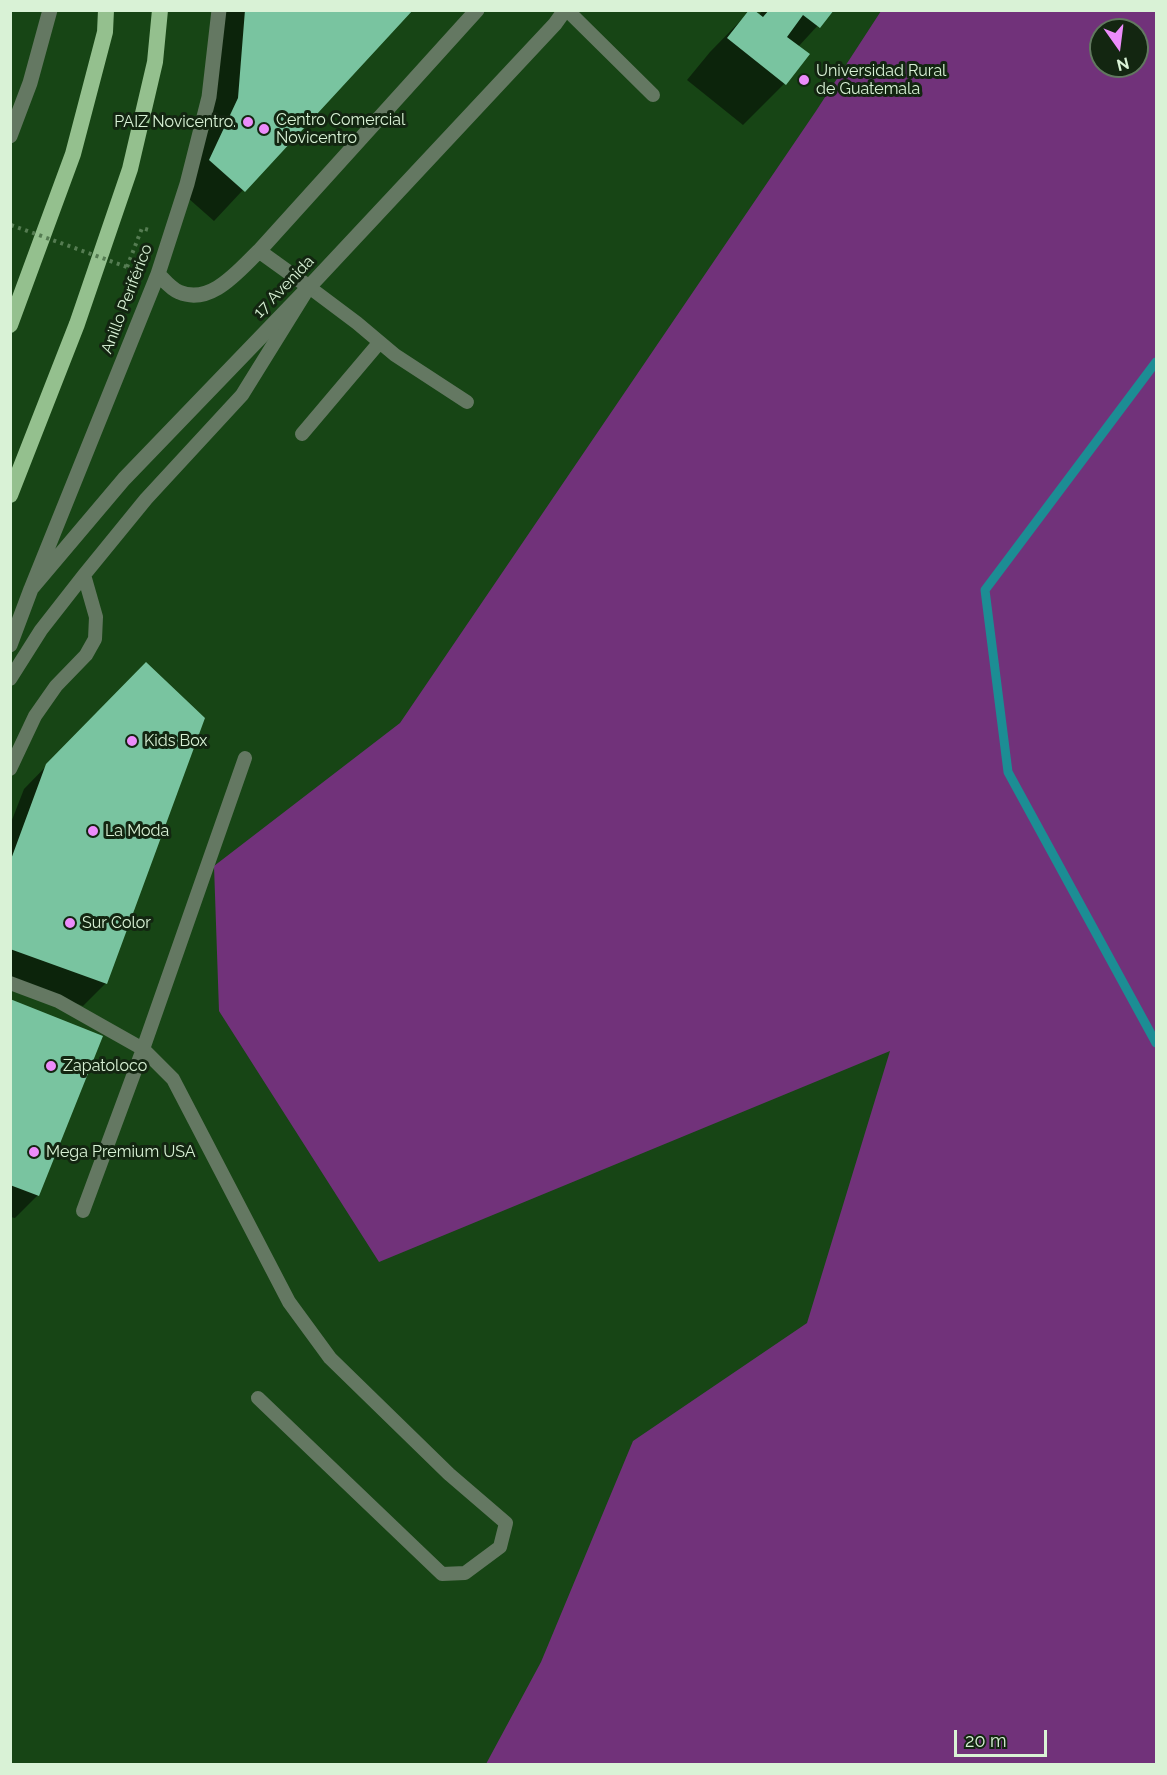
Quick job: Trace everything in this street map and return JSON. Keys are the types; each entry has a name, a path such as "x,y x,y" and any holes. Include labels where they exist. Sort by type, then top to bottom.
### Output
{"highway":[{"path":"10,325 73,154 105,32 106,10"},
{"path":"10,495 77,324 130,169 155,62 160,10"},
{"path":"10,309 29,275"}],"street":[{"path":"10,136 30,83 50,10"},
{"name":"Anillo Periférico","path":"10,645 158,274 187,184 209,97 219,10"},
{"path":"158,274 180,293 197,295 226,282 259,250 477,10"},
{"name":"17 Avenida","path":"31,589 124,479 309,287 566,10"},
{"path":"259,250 309,287"}],"lane":[{"path":"566,10 607,47 653,95"},
{"path":"10,680 41,630 84,575 146,499 242,395 309,287 357,323 379,343 467,402"},
{"path":"302,434 379,343"},
{"path":"10,769 35,716 56,687 86,655 95,639 96,617 84,575"},
{"path":"83,1211 143,1049 244,758"},
{"path":"10,983 57,1001 143,1049 173,1079 289,1302 330,1358 449,1474 506,1523 500,1547 465,1573 442,1574 258,1398"}],"path":[{"path":"11,226 127,267 142,228"}],"shaded area":[{"path":"881,11 1156,11 1156,1764 486,1764 541,1662 633,1441 807,1323 890,1051 379,1262 219,1011 214,866 400,723 816,111"}],"building":[{"name":"Centro Comercial Novicentro","path":"245,10 413,10 245,192 209,160 238,98"},
{"path":"749,10 754,10 763,17 769,10 834,10 820,28 803,15 787,37 810,54 786,85 727,38"},
{"path":"146,662 205,718 107,984 10,949 10,862 46,764"},
{"name":"Zapatoloco","path":"10,999 103,1036 39,1196 10,1185"}],"waterway":[{"path":"1156,362 985,590 1008,772 1156,1043"}],"place":[{"name":"Universidad Rural de Guatemala","path":"804,80"},
{"name":"PAIZ Novicentro.","path":"248,122"},
{"name":"Centro Comercial Novicentro","path":"264,129"},
{"name":"Kids Box","path":"132,741"},
{"name":"La Moda","path":"93,831"},
{"name":"Sur Color","path":"70,923"},
{"name":"Zapatoloco","path":"51,1066"},
{"name":"Mega Premium USA","path":"34,1152"}]}
